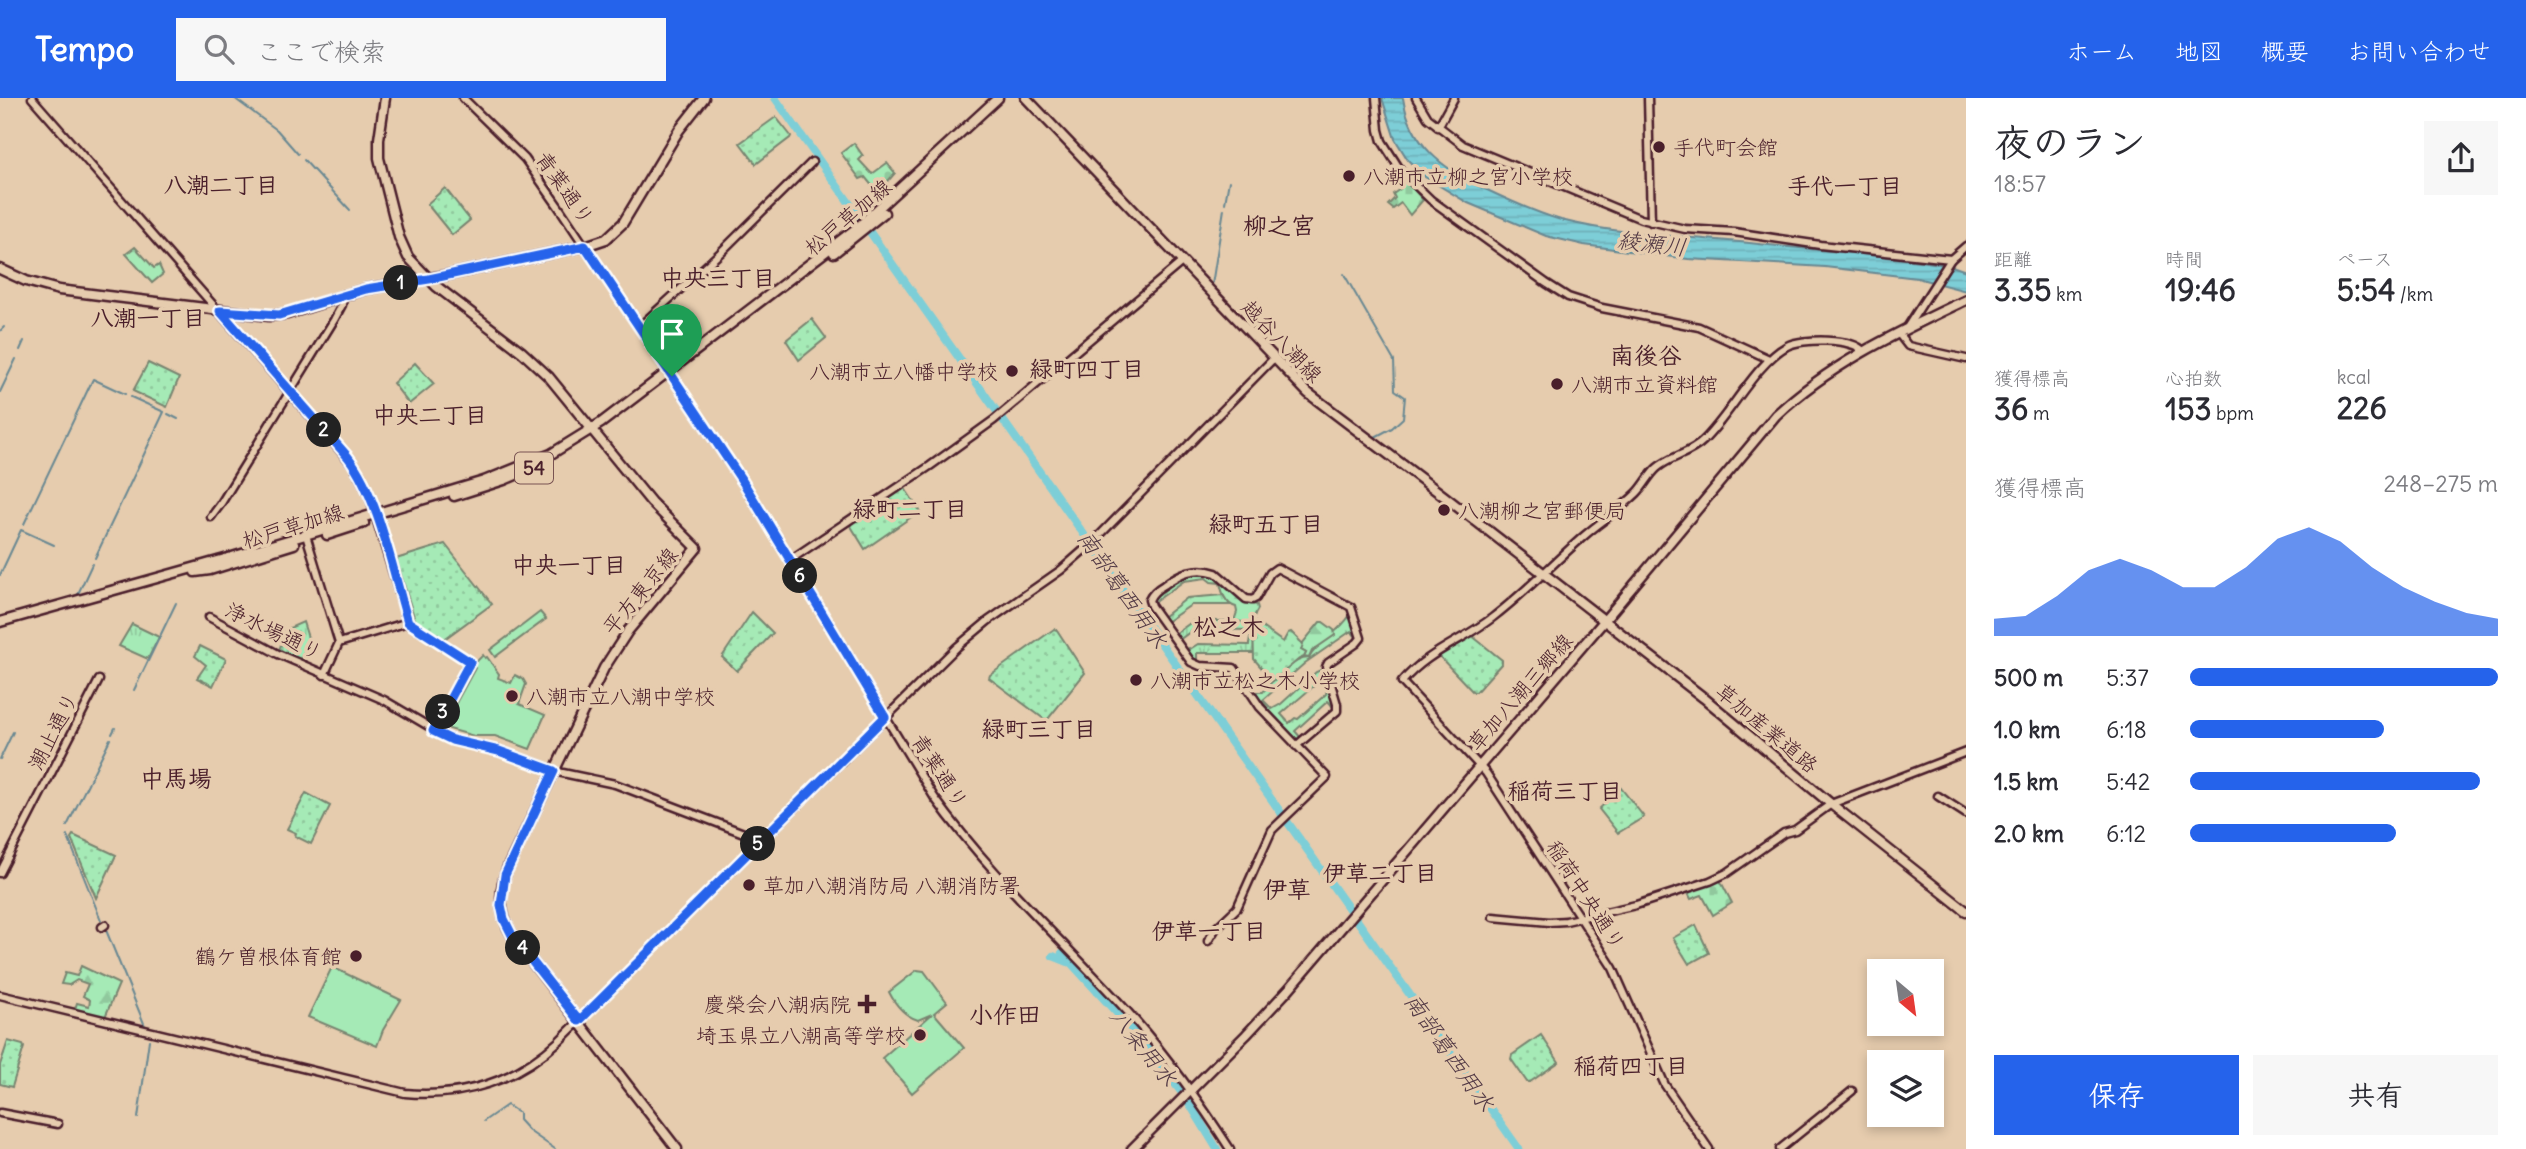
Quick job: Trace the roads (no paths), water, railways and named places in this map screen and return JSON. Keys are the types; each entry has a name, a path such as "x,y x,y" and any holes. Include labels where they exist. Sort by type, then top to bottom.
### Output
{"main road":[{"name":"平方東京線","path":"385,98 378,146 384,183 404,251 429,279 528,357 559,387 651,502 697,548 614,652 505,875 501,905 504,919 513,937 677,1149"},
{"path":"0,269 26,281 55,289 220,311 279,315 343,295 585,246 606,239 618,228 679,130 704,98"},
{"name":"松戸草加線","path":"870,221 998,98"},
{"name":"松戸草加線","path":"0,625 516,476 554,458 594,431 860,229 1006,98"},
{"name":"越谷八潮線","path":"1026,98 1273,359 1316,400 1544,574"},
{"name":"草加八潮三郷線","path":"1132,1149 1269,1011 1604,621 1776,415 1826,372 1966,300"},
{"name":"草加産業道路","path":"1544,574 1712,704 1831,804 1966,911"}],"street":[{"path":"32,98 354,466 365,485 408,622 470,662 433,731"},
{"name":"青葉通り","path":"463,98 527,162 585,246 743,482 934,797 967,842 1136,1021 1190,1089 1230,1149"},
{"path":"1376,98 1382,141 1401,171 1431,200 1546,284 1568,297 1602,308 1699,327 1769,359"},
{"path":"1416,98 1424,113 1438,127 1469,148 1651,222 1685,229 1734,232 1950,262"},
{"path":"1438,127 1454,98"},
{"path":"1648,98 1651,222"},
{"path":"639,327 720,253 812,162"},
{"path":"1966,246 1950,262 1902,331 1908,346 1966,359"},
{"path":"790,560 930,466 1003,413 1182,262"},
{"path":"211,517 342,305 343,295"},
{"path":"1544,574 1584,536 1636,494 1657,468 1692,450 1704,440 1769,359 1790,345 1806,341 1848,343 1859,346 1863,352"},
{"path":"0,995 382,1089 429,1094 472,1089 511,1075 537,1060 579,1021 885,717 982,625 1087,548 1273,359"},
{"path":"307,538 339,643 324,675"},
{"path":"1208,941 1216,928 1237,908 1249,886 1268,837 1327,777 1296,746 1260,707 1234,668 1200,666 1191,662 1151,606 1149,600 1153,593 1184,571 1210,571 1216,573 1246,599 1252,600 1256,598 1270,573 1277,568 1351,607 1361,638 1326,667 1337,704 1336,710 1296,746"},
{"name":"稲荷中央通り","path":"1544,574 1493,617 1423,660 1402,682 1480,765 1581,918 1613,968 1665,1085 1709,1149"},
{"name":"浄水場通り","path":"209,617 278,654 384,700 452,740 499,751 554,771 615,784 762,840"},
{"path":"339,643 408,622"},
{"name":"潮止通り","path":"0,873 99,680"},
{"path":"1493,917 1549,922 1581,918 1636,905 1717,878 1831,804 1966,752"},
{"path":"1938,796 1966,814"},
{"path":"1780,1149 1852,1091"},
{"path":"0,1113 58,1124"}],"water":[{"name":"綾瀬川","path":"1382,98 1403,98 1413,129 1421,142 1442,163 1468,181 1561,220 1627,232 1873,255 1952,266 1966,271 1966,291 1917,278 1825,267 1688,259 1584,245 1546,236 1468,203 1425,177 1408,160 1395,139"}],"waterway":[{"name":"八条用水","path":"234,98 277,130 298,154"},
{"name":"南部葛西用水","path":"775,98 1519,1149"},
{"name":"八条用水","path":"304,160 350,210"},
{"path":"1225,203 1229,181"},
{"path":"1212,285 1224,209"},
{"path":"1344,274 1394,361 1395,390 1405,397 1403,418 1375,437"},
{"path":"0,331 4,327"},
{"path":"20,350 24,341"},
{"path":"0,392 16,359"},
{"path":"24,524 93,379 125,394"},
{"path":"95,558 164,412 131,397"},
{"path":"168,414 178,419"},
{"path":"0,575 21,530 54,545"},
{"path":"77,596 92,564"},
{"path":"134,690 176,603"},
{"path":"112,734 115,728"},
{"path":"0,759 13,732"},
{"path":"67,826 110,739"},
{"path":"67,835 101,920"},
{"path":"106,930 145,1026"},
{"name":"八条用水","path":"1062,953 1135,1033 1186,1098 1217,1149"},
{"path":"1053,956 1068,962"},
{"path":"138,1118 149,1040"},
{"path":"484,1121 507,1105 519,1113 519,1120 529,1131 555,1149"}],"place":[{"name":"手代町会館","path":"1659,147"},
{"name":"八潮市立柳之宮小学校","path":"1349,176"},
{"name":"八潮市立八幡中学校","path":"1012,371"},
{"name":"八潮市立資料館","path":"1557,384"},
{"name":"八潮柳之宮郵便局","path":"1444,510"},
{"name":"八潮市立松之木小学校","path":"1136,680"},
{"name":"八潮市立八潮中学校","path":"512,696"},
{"name":"草加八潮消防局 八潮消防署","path":"749,885"},
{"name":"鶴ケ曽根体育館","path":"356,956"},
{"name":"慶榮会八潮病院","path":"867,1004"},
{"name":"埼玉県立八潮高等学校","path":"920,1035"}],"district":[{"name":"八潮二丁目","path":"221,184"},
{"name":"手代一丁目","path":"1845,185"},
{"name":"柳之宮","path":"1279,225"},
{"name":"中央三丁目","path":"718,277"},
{"name":"八潮一丁目","path":"148,317"},
{"name":"南後谷","path":"1646,355"},
{"name":"緑町四丁目","path":"1087,368"},
{"name":"中央二丁目","path":"430,414"},
{"name":"緑町二丁目","path":"910,508"},
{"name":"緑町五丁目","path":"1266,523"},
{"name":"中央一丁目","path":"569,564"},
{"name":"松之木","path":"1229,626"},
{"name":"緑町三丁目","path":"1039,728"},
{"name":"中馬場","path":"176,778"},
{"name":"稲荷三丁目","path":"1565,790"},
{"name":"伊草二丁目","path":"1380,872"},
{"name":"伊草","path":"1287,889"},
{"name":"伊草一丁目","path":"1209,930"},
{"name":"小作田","path":"1005,1014"},
{"name":"稲荷四丁目","path":"1631,1065"}]}
